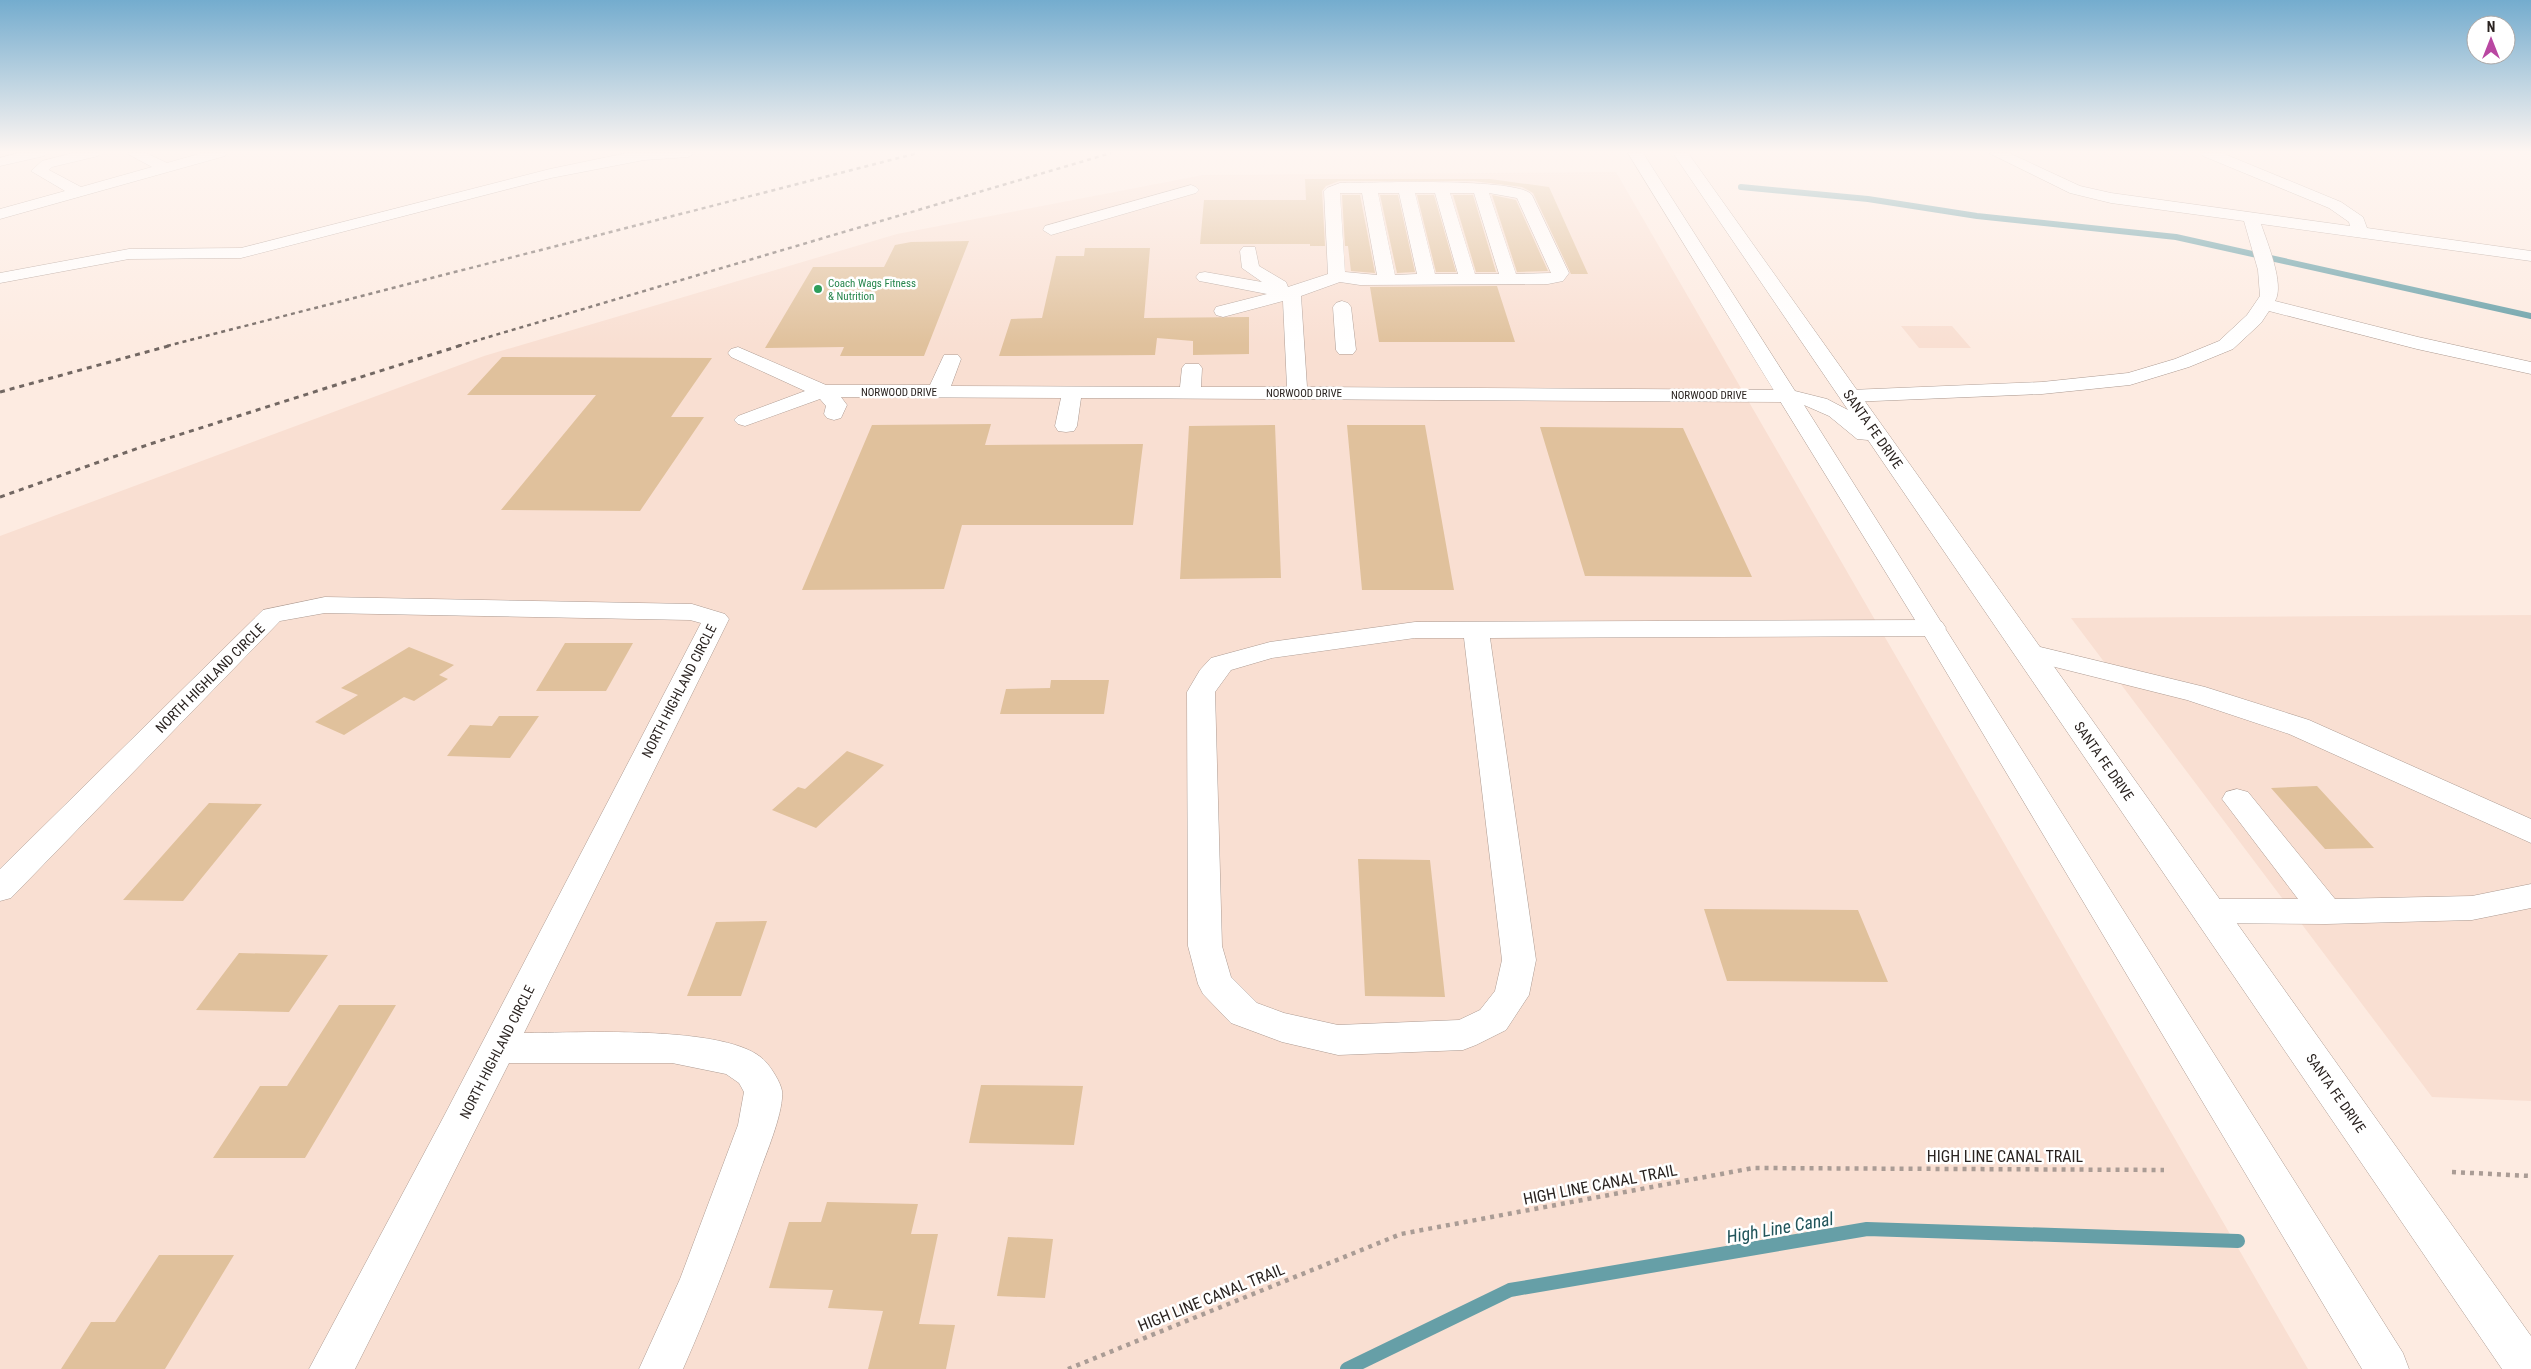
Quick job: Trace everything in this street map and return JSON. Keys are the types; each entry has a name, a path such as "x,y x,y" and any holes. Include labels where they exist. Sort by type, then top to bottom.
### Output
{"main road":[{"path":"0,278 128,254 176,253 218,256 241,253 382,217"},
{"path":"1051,230 1097,217"},
{"path":"1333,217 1336,272 1339,276"},
{"path":"1375,217 1387,280"},
{"path":"1413,217 1427,279"},
{"path":"1450,217 1468,279"},
{"path":"1489,217 1509,279"},
{"path":"1223,311 1292,293 1339,276 1360,280 1556,277 1560,273 1534,217"},
{"path":"1674,217 1785,396 1933,628 2387,1369"},
{"name":"SANTA FE DRIVE","path":"1723,217 1850,396 2528,1369"},
{"path":"2211,217 2254,225 2359,233 2531,256"},
{"path":"2352,217 2357,220 2359,233"},
{"path":"1850,396 2042,388 2130,378 2182,363 2226,345 2254,319 2269,296 2267,270 2254,225"},
{"path":"1249,251 1251,268 1256,273 1292,293"},
{"path":"1205,277 1292,293"},
{"path":"1292,293 1297,393"},
{"path":"2264,304 2417,343 2531,368"},
{"path":"1342,307 1346,350"},
{"path":"738,353 823,391 837,406 834,414"},
{"path":"938,392 951,359"},
{"path":"1190,392 1192,368"},
{"path":"1017,392 1023,369"},
{"path":"745,420 823,391"},
{"name":"NORWOOD DRIVE","path":"823,391 1785,396 1810,399 1835,409 1893,458"},
{"path":"1066,426 1072,392"},
{"name":"NORTH HIGHLAND CIRCLE","path":"0,889 272,615 325,606 692,612 716,618 499,1048 331,1369"},
{"path":"1476,630 1519,960 1511,995 1493,1020 1463,1035 1338,1040 1282,1027 1244,1012 1215,984 1205,946 1201,692 1210,676 1220,664 1270,650 1415,630 1933,628"},
{"path":"2028,652 2195,693 2299,727 2531,832"},
{"path":"2237,799 2326,912"},
{"path":"2208,911 2326,912 2472,908 2531,896"},
{"path":"499,1048 672,1048 735,1061 752,1072 763,1092 757,1125 699,1284 661,1369"}],"path":[{"name":"HIGH LINE CANAL TRAIL","path":"1068,1369 1401,1234 1753,1168 2164,1170"},
{"path":"2452,1172 2531,1176"}],"shaded area":[{"path":"986,217 1642,217 2308,1369 0,1369 0,536 484,356 897,234"},
{"path":"1901,326 1952,326 1971,348 1919,348"},
{"path":"2531,615 2531,1101 2432,1097 2071,618"}],"building":[{"path":"1202,217 1323,217 1325,246 1310,246 1310,244 1200,244"},
{"path":"1343,217 1364,217 1375,273 1351,271 1348,246 1345,246"},
{"path":"1385,217 1403,217 1415,272 1397,273"},
{"path":"1422,217 1440,217 1456,272 1436,272"},
{"path":"1460,217 1480,217 1496,272 1476,272"},
{"path":"1499,217 1524,217 1548,271 1517,272"},
{"path":"1544,217 1562,217 1588,274 1571,274"},
{"path":"969,241 924,356 840,356 844,347 765,348 813,267 884,267 895,245 911,242"},
{"path":"1085,248 1150,248 1144,318 1249,317 1249,354 1193,355 1193,341 1157,338 1155,355 999,356 1011,319 1042,318 1056,256 1084,256"},
{"path":"1497,286 1515,342 1379,342 1370,287"},
{"path":"502,357 712,358 671,417 704,417 640,511 501,510 596,395 467,395"},
{"path":"991,424 985,445 1143,444 1133,525 962,525 944,589 802,590 872,425"},
{"path":"1275,425 1281,578 1180,579 1189,426"},
{"path":"1347,425 1425,425 1454,590 1362,590"},
{"path":"1540,427 1683,428 1752,577 1585,576"},
{"path":"565,643 633,643 606,691 536,691"},
{"path":"409,647 454,665 439,675 448,679 414,701 404,697 344,735 315,722 358,695 341,688"},
{"path":"1051,680 1109,680 1104,714 1000,714 1006,689 1050,688"},
{"path":"499,716 539,716 510,758 447,756 470,725 492,726"},
{"path":"847,751 884,765 816,828 772,810 798,787 805,789"},
{"path":"2317,786 2374,848 2325,849 2271,788"},
{"path":"209,803 262,804 183,901 123,900"},
{"path":"1358,859 1430,860 1445,997 1365,996"},
{"path":"1704,909 1858,910 1888,982 1727,981"},
{"path":"767,921 741,996 687,996 716,922"},
{"path":"239,953 328,955 289,1012 196,1010"},
{"path":"339,1005 396,1005 305,1158 213,1158 260,1086 287,1086"},
{"path":"981,1085 1083,1086 1074,1145 969,1143"},
{"path":"827,1202 918,1204 911,1234 938,1234 919,1324 955,1325 946,1369 868,1369 883,1311 828,1308 833,1290 769,1288 789,1222 821,1222"},
{"path":"1008,1237 1053,1239 1045,1298 997,1296"},
{"path":"159,1255 234,1255 165,1369 61,1369 91,1322 115,1322"}],"waterway":[{"path":"1985,217 2176,237 2531,316"},
{"name":"High Line Canal","path":"1347,1369 1510,1290 1867,1229 2238,1241"}],"railway":[{"path":"167,346 669,217"},
{"path":"458,346 895,217"},
{"path":"0,392 172,345"},
{"path":"0,497 150,444 462,345"}],"place":[{"name":"Coach Wags Fitness & Nutrition","path":"818,289"}]}
